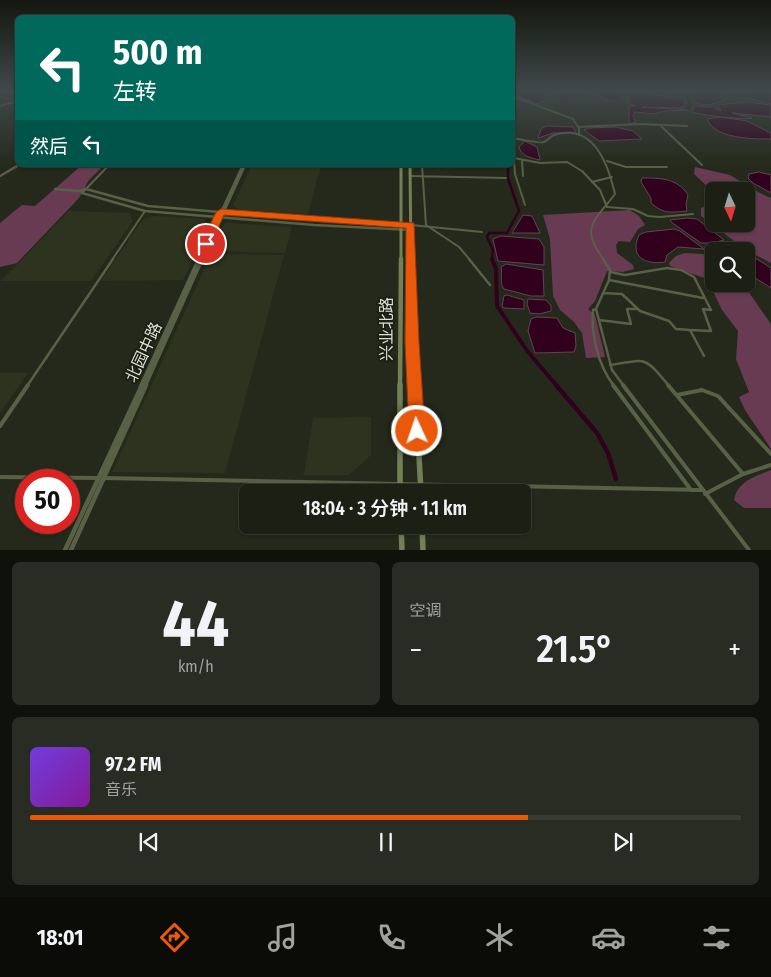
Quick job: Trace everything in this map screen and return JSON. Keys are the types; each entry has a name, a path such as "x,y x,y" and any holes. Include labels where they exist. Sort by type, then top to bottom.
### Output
{"main road":[{"name":"兴业北路","path":"400,483 401,167"},
{"name":"兴业北路","path":"410,167 412,342 420,484"},
{"path":"402,534 402,550"},
{"path":"422,534 423,550"}],"street":[{"path":"567,117 573,119 578,127 579,135"},
{"path":"578,127 640,124 687,126"},
{"path":"660,125 702,165"},
{"path":"515,138 544,142 547,138 556,135 579,135 598,148 607,161 615,194 590,226 589,235 593,246 610,272 609,280 596,309 593,310 592,316 601,364 608,378 691,490"},
{"path":"515,158 540,163 565,161 582,171 600,190 606,207"},
{"path":"522,160 523,176"},
{"path":"607,161 626,167 668,167"},
{"path":"0,176 15,167"},
{"path":"108,167 82,194 145,211 411,228 426,224 482,232"},
{"name":"北园中路","path":"71,550 101,478 243,167"},
{"path":"422,167 426,224 434,232 459,247 490,285"},
{"path":"515,167 525,206"},
{"path":"410,176 506,178"},
{"path":"592,182 612,177"},
{"path":"56,189 79,191 86,189 148,206 221,215"},
{"path":"606,207 633,210 648,216 660,217 693,214"},
{"path":"0,426 145,211"},
{"path":"599,320 631,324 627,309 638,309 669,321 676,329 711,331 703,309 711,310 703,298 694,277 681,270 667,268 625,275 610,272"},
{"path":"609,280 703,298"},
{"path":"603,292 622,294 638,309"},
{"path":"596,309 612,370 749,550"},
{"path":"690,330 704,356"},
{"path":"610,365 647,361 743,474"},
{"path":"677,395 700,388 718,396 771,454"},
{"path":"531,487 691,490 710,493 743,474 771,465"},
{"path":"0,477 410,484"},
{"name":"北园中路","path":"65,550 101,478"}],"shaded area":[{"path":"629,117 633,117 636,122 629,124"},
{"path":"721,117 747,121 771,133 771,139 735,137 718,131 711,126 707,119"},
{"path":"722,117 752,118 747,118"},
{"path":"546,126 573,127 576,132 553,133 538,138 541,129"},
{"path":"616,127 633,131 642,139 599,141 584,130 589,128"},
{"path":"525,141 537,147 540,160 522,153 519,147"},
{"path":"80,167 102,167 89,180 79,198 17,263 0,267 0,223 22,205 35,206"},
{"path":"251,167 320,167 308,214 239,210 233,205"},
{"path":"695,167 730,175 742,182 705,182 705,184 694,174"},
{"path":"759,172 771,175 771,193 755,184 755,182 752,182 748,178 749,174"},
{"path":"642,178 668,180 679,185 688,195 687,211 668,212 656,207 651,203 651,198 641,182"},
{"path":"755,190 771,198 771,263 755,255 755,242 735,242 722,232 755,232"},
{"path":"705,206 705,219 701,216 701,208"},
{"path":"630,210 639,216 645,225 638,229 630,242 619,241 616,245 617,253 633,265 634,269 623,272 607,271 595,301 588,309 595,315 605,357 586,358 582,333 574,322 560,310 553,296 550,239 543,215"},
{"path":"69,211 129,213 133,221 91,281 1,281"},
{"path":"523,215 532,216 540,233 512,233"},
{"path":"153,216 204,219 209,226 183,280 101,281 143,219"},
{"path":"697,219 705,225 705,232 714,232 724,240 701,243 670,220"},
{"path":"227,223 292,227 285,253 209,251 220,228"},
{"path":"674,229 680,231 704,249 678,247 667,255 665,262 658,263 645,261 641,258 636,249 639,235 646,232"},
{"path":"501,236 539,239 544,247 544,265 498,261 493,239"},
{"path":"685,253 705,254 705,278 670,266 669,263 676,256"},
{"path":"211,254 284,255 225,473 112,472"},
{"path":"755,258 771,268 771,288 755,278"},
{"path":"506,264 543,270 544,296 531,296 504,289 501,267"},
{"path":"713,292 749,292 771,324 771,449 745,410 739,397 749,392 736,359 738,331 722,310"},
{"path":"507,295 524,300 524,309 504,308 502,306 504,296"},
{"path":"528,299 546,300 551,306 551,311 539,314 530,313 527,304"},
{"path":"536,317 557,318 563,328 575,333 576,345 574,352 535,353 528,331 531,319"},
{"path":"0,373 28,373 0,413"},
{"path":"371,417 371,455 349,475 304,475 313,418"},
{"path":"771,470 771,508 744,508 734,500 739,488 743,484"}],"waterway":[{"path":"0,177 18,167"},
{"path":"492,259 493,250 487,237 489,233 507,233 519,211 508,178 508,167"},
{"path":"492,259 496,269 497,306 528,352 557,386"},
{"path":"556,385 597,433 608,453 616,479"}],"route":[{"path":"206,244 221,212 411,225 412,342 417,431"}]}
